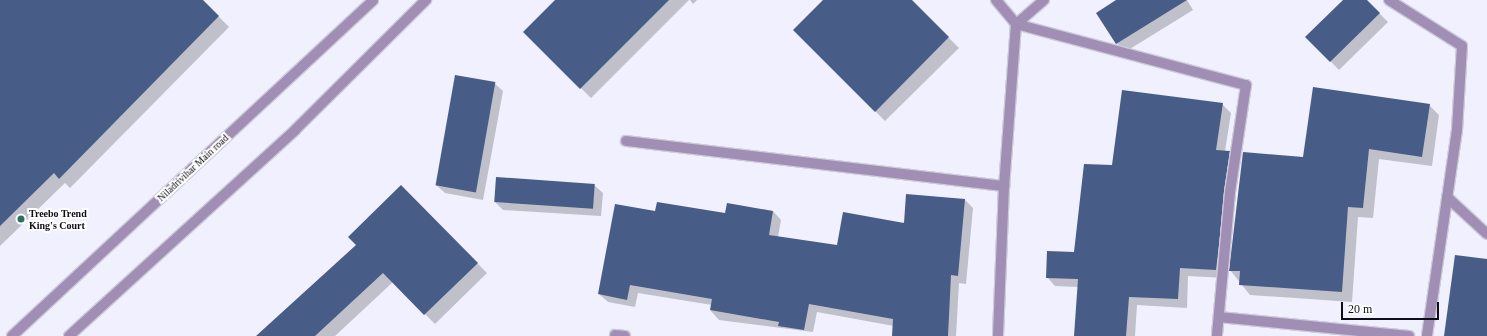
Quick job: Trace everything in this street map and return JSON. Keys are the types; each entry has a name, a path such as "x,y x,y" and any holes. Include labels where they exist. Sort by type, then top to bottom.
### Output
{"street":[{"path":"69,336 289,136 426,0"},
{"path":"996,0 1016,24 1246,85 1230,192 1217,336"},
{"path":"998,336 1004,186 1016,24 1044,0"},
{"path":"1389,0 1462,46 1457,130 1427,336"},
{"name":"Niladrivihar Main road","path":"12,336 370,1"},
{"path":"626,141 1004,186"},
{"path":"1447,197 1487,234"},
{"path":"1219,317 1410,336"}],"building":[{"path":"0,0 203,0 219,16 59,179 54,173 0,226"},
{"path":"555,0 669,0 580,89 523,32"},
{"path":"823,0 912,0 949,37 875,112 793,30"},
{"path":"1116,0 1187,0 1116,44 1096,13"},
{"path":"1343,0 1367,0 1380,13 1330,62 1305,37"},
{"path":"455,75 495,82 476,192 436,185"},
{"path":"1313,87 1430,104 1422,157 1369,149 1363,208 1348,207 1342,292 1239,285 1240,271 1229,271 1243,152 1303,157"},
{"path":"1122,90 1223,103 1216,150 1230,151 1216,270 1180,268 1178,299 1129,297 1126,336 1074,336 1078,279 1046,278 1047,251 1074,252 1084,164 1112,165"},
{"path":"496,177 595,184 593,209 494,202"},
{"path":"401,185 478,263 424,315 383,273 315,336 256,336 356,245 348,237"},
{"path":"906,194 965,199 958,276 951,275 948,336 892,336 893,319 809,304 804,330 778,326 779,322 710,310 712,299 630,285 627,300 598,294 615,204 655,211 657,202 725,213 727,203 773,211 769,235 837,245 843,212 904,223"},
{"path":"1455,255 1487,259 1487,336 1444,336"}],"place":[{"name":"Treebo Trend King's Court","path":"21,219"}]}
